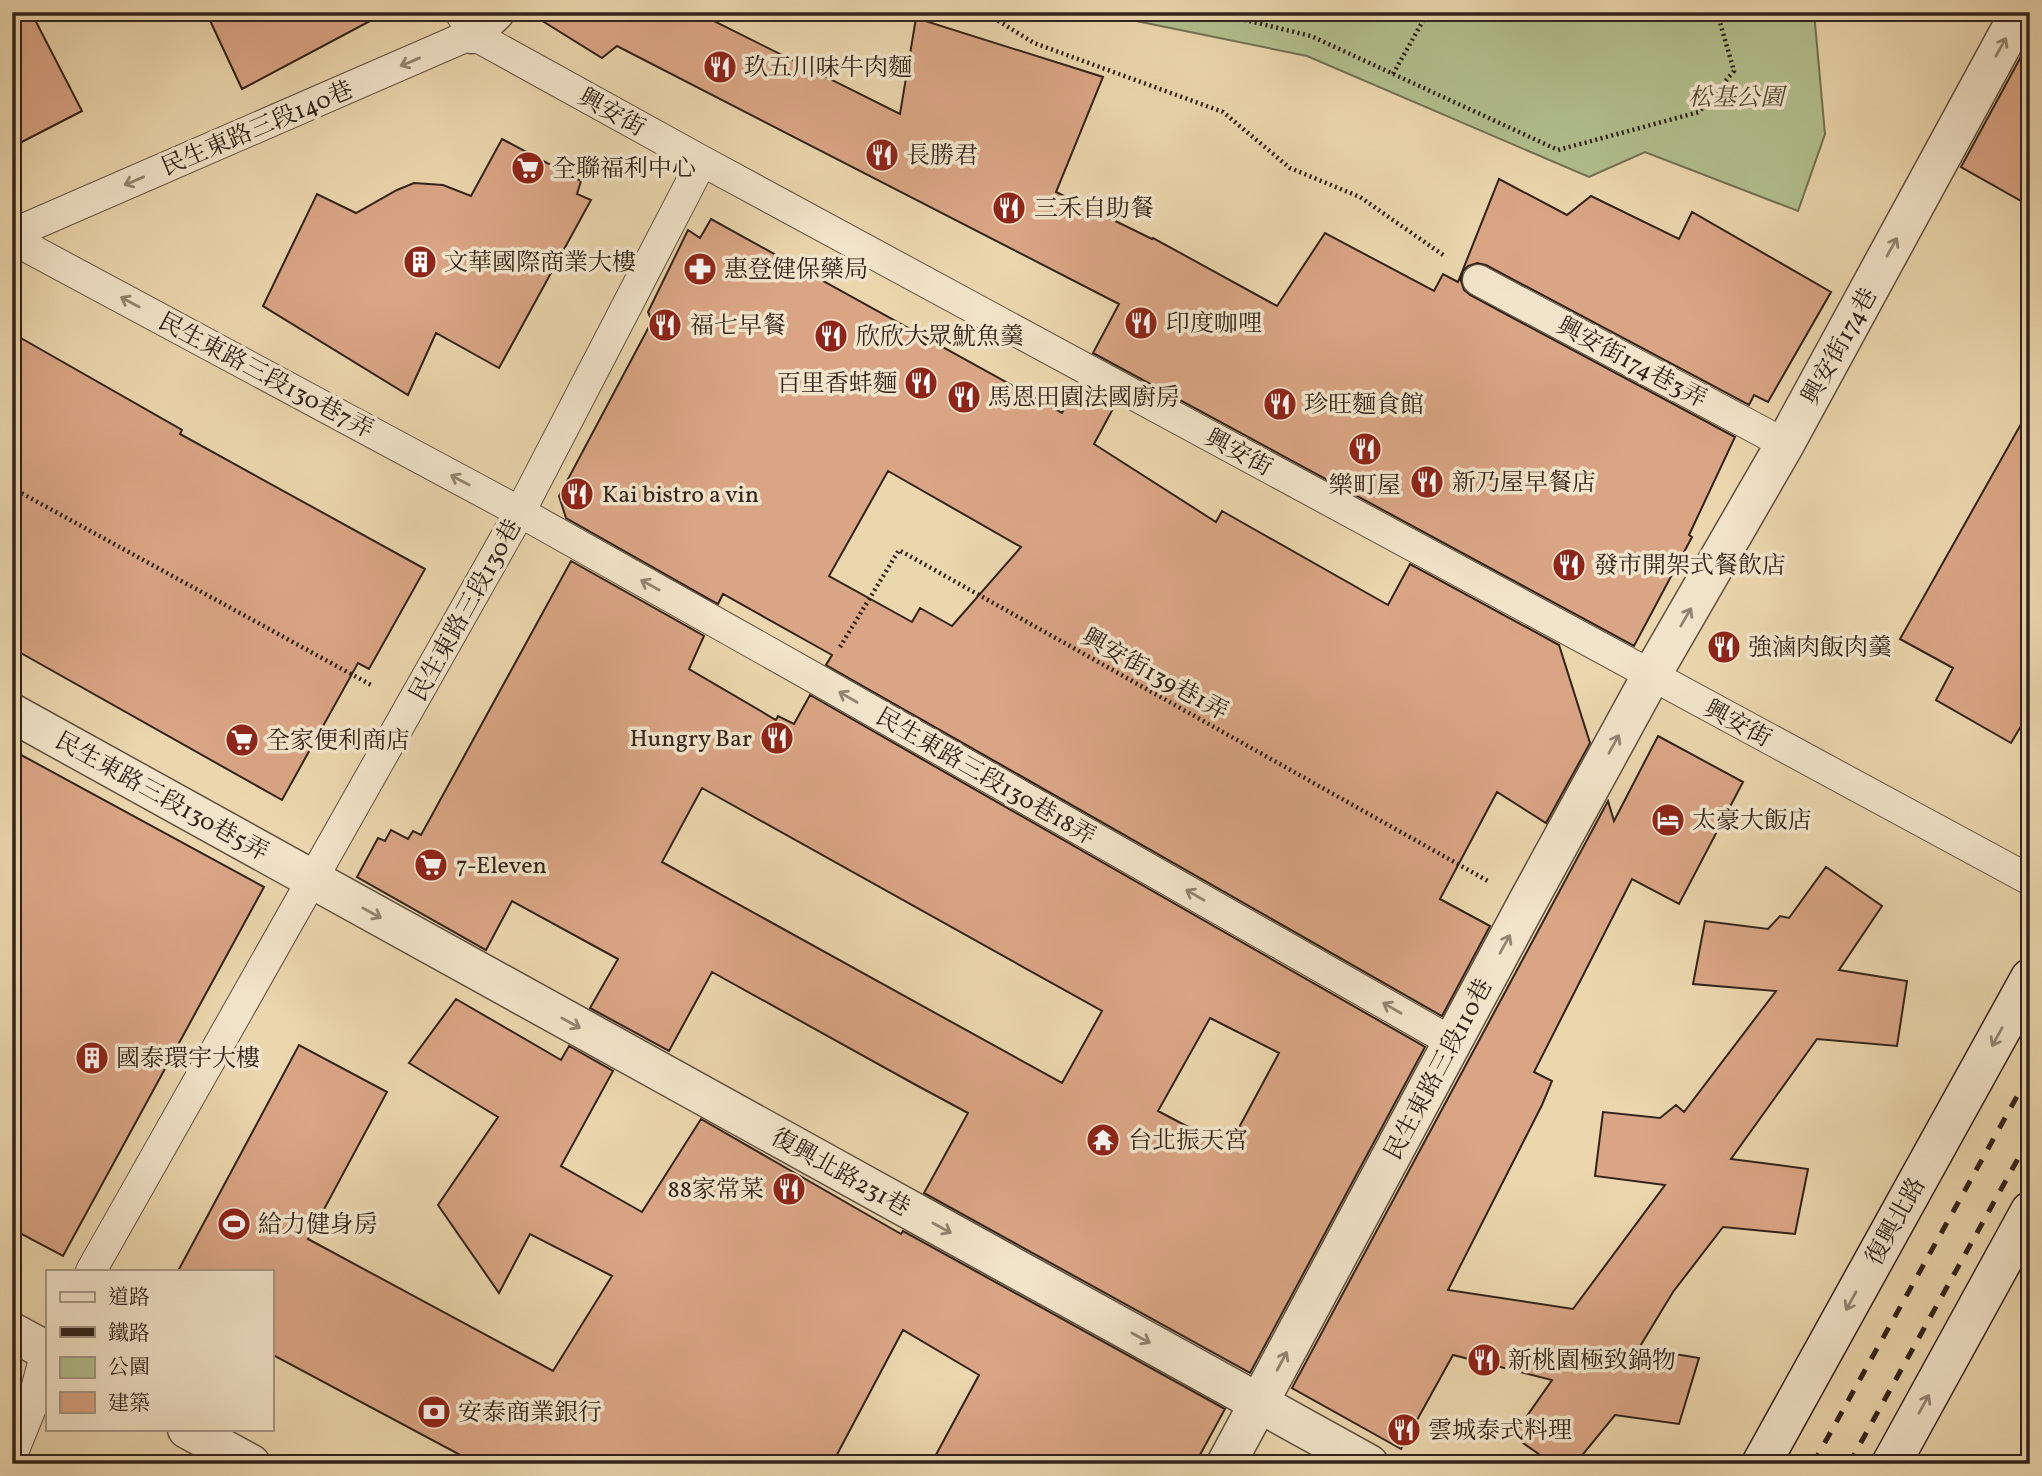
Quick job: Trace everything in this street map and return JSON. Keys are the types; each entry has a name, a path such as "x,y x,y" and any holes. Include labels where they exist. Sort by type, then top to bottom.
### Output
{"street":[{"name":"興安街174巷","path":"1651,676 1785,444 2020,12"},
{"name":"民生東路三段110巷","path":"1226,1464 1651,676"},
{"name":"民生東路三段130巷5弄","path":"12,713 313,880"},
{"name":"復興北路231巷","path":"313,880 1369,1464"},
{"name":"復興北路","path":"1760,1464 2030,978"},
{"path":"1891,1464 2030,1211"},
{"path":"12,1332 46,1349"},
{"path":"189,1430 251,1464"}],"lane":[{"name":"興安街","path":"476,20 702,161 2030,880"},
{"name":"民生東路三段140巷","path":"12,236 476,20"},
{"name":"民生東路三段130巷","path":"92,1270 520,512 702,161"},
{"name":"民生東路三段130巷7弄","path":"12,236 520,512"},
{"name":"興安街174巷3弄","path":"1478,280 1785,444"},
{"name":"民生東路三段130巷18弄","path":"520,512 1452,1042"},
{"path":"12,1455 31,1408 46,1354"}],"path":[{"path":"984,12 1034,43 1223,112 1290,168 1360,197 1478,280"},
{"path":"1212,12 1311,36 1558,150 1699,112 1734,71 1717,12"},
{"path":"1393,74 1428,12"},
{"path":"12,488 410,706"},
{"name":"興安街139巷1弄","path":"820,681 899,550 1527,903"}],"green space":[{"name":"松基公園","path":"1092,12 1814,12 1825,134 1798,211 1645,152 1589,177 1307,56"}],"building":[{"path":"12,12 31,12 82,111 12,147"},
{"path":"206,12 387,12 242,89"},
{"path":"528,12 696,12 900,114 916,18 1103,77 1056,192 1153,238 1277,306 1325,233 1434,291 1443,274 1458,282 1499,179 1567,215 1591,196 1679,239 1692,212 1831,292 1768,402 1754,395 1749,405 1486,265 1477,263 1463,271 1461,281 1464,290 1470,295 1735,437 1689,535 1692,537 1634,646 1093,353 1119,304 617,46 602,58"},
{"path":"2030,40 2030,206 1961,167"},
{"name":"文華國際商業大樓","path":"502,139 581,181 577,194 591,200 499,368 436,333 408,395 263,306 317,194 356,213 414,183 443,185 471,196"},
{"path":"711,219 1062,413 1077,384 1115,405 1094,444 1216,522 1222,511 1388,605 1410,564 1559,645 1590,743 1546,823 1497,792 1440,899 1490,926 1442,1016 826,665 832,655 723,594 718,604 566,518 559,496 652,321 648,312 688,230 700,238","holes":["888,471 1021,547 952,626 920,608 912,622 829,576"]},
{"path":"12,333 182,430 180,434 425,569 369,669 358,663 282,800 12,648"},
{"path":"2030,408 2030,711 2011,743 1936,700 1953,668 1900,639"},
{"path":"571,561 704,636 689,669 776,720 778,716 794,724 810,695 1425,1047 1250,1373 924,1193 968,1113 712,972 669,1051 590,1008 618,959 512,901 486,950 357,877 378,838 385,841 391,830 408,839 413,831 421,835","holes":["702,788 1102,1011 1062,1083 662,862","1210,1018 1279,1053 1228,1148 1158,1111"]},
{"path":"1658,736 1743,782 1679,904 1632,879 1534,1072 1552,1081 1448,1290 1573,1309 1665,1185 1595,1176 1603,1112 1660,1118 1676,1105 1684,1112 1776,991 1693,984 1705,921 1768,929 1780,916 1789,918 1826,867 1882,906 1839,970 1907,981 1897,1046 1817,1039 1731,1159 1808,1169 1795,1234 1723,1227 1673,1292 1639,1348 1699,1358 1679,1424 1615,1415 1575,1464 1553,1464 1513,1436 1552,1380 1453,1355 1401,1449 1292,1388 1608,801 1614,821"},
{"name":"國泰環宇大樓","path":"12,750 264,887 63,1256 12,1229"},
{"path":"456,999 561,1060 569,1046 613,1071 561,1166 642,1212 701,1119 901,1234 903,1231 1225,1409 1195,1464 931,1464 979,1375 903,1330 832,1464 477,1464 273,1355 273,1270 179,1270 299,1045 387,1092 308,1239 553,1371 612,1276 530,1234 499,1293 438,1205 498,1117 409,1063"}],"railway":[{"path":"1813,1464 2030,1073"},
{"path":"1849,1464 2030,1137"}],"place":[{"name":"玖五川味牛肉麵","path":"720,67"},
{"name":"長勝君","path":"882,155"},
{"name":"全聯福利中心","path":"528,168"},
{"name":"三禾自助餐","path":"1009,208"},
{"name":"文華國際商業大樓","path":"420,262"},
{"name":"惠登健保藥局","path":"700,269"},
{"name":"印度咖哩","path":"1141,323"},
{"name":"福七早餐","path":"665,325"},
{"name":"欣欣大眾魷魚羹","path":"831,336"},
{"name":"百里香蚌麵","path":"921,383"},
{"name":"馬恩田園法國廚房","path":"964,397"},
{"name":"珍旺麵食館","path":"1280,404"},
{"name":"樂町屋","path":"1365,449"},
{"name":"新乃屋早餐店","path":"1427,482"},
{"name":"Kai bistro a vin","path":"577,494"},
{"name":"發市開架式餐飲店","path":"1569,565"},
{"name":"強滷肉飯肉羹","path":"1724,647"},
{"name":"Hungry Bar","path":"777,738"},
{"name":"全家便利商店","path":"242,740"},
{"name":"太豪大飯店","path":"1668,820"},
{"name":"7-Eleven","path":"431,865"},
{"name":"國泰環宇大樓","path":"92,1058"},
{"name":"台北振天宮","path":"1103,1140"},
{"name":"88家常菜","path":"789,1189"},
{"name":"給力健身房","path":"234,1224"},
{"name":"新桃園極致鍋物","path":"1484,1360"},
{"name":"安泰商業銀行","path":"434,1412"},
{"name":"雲城泰式料理","path":"1404,1430"}]}
